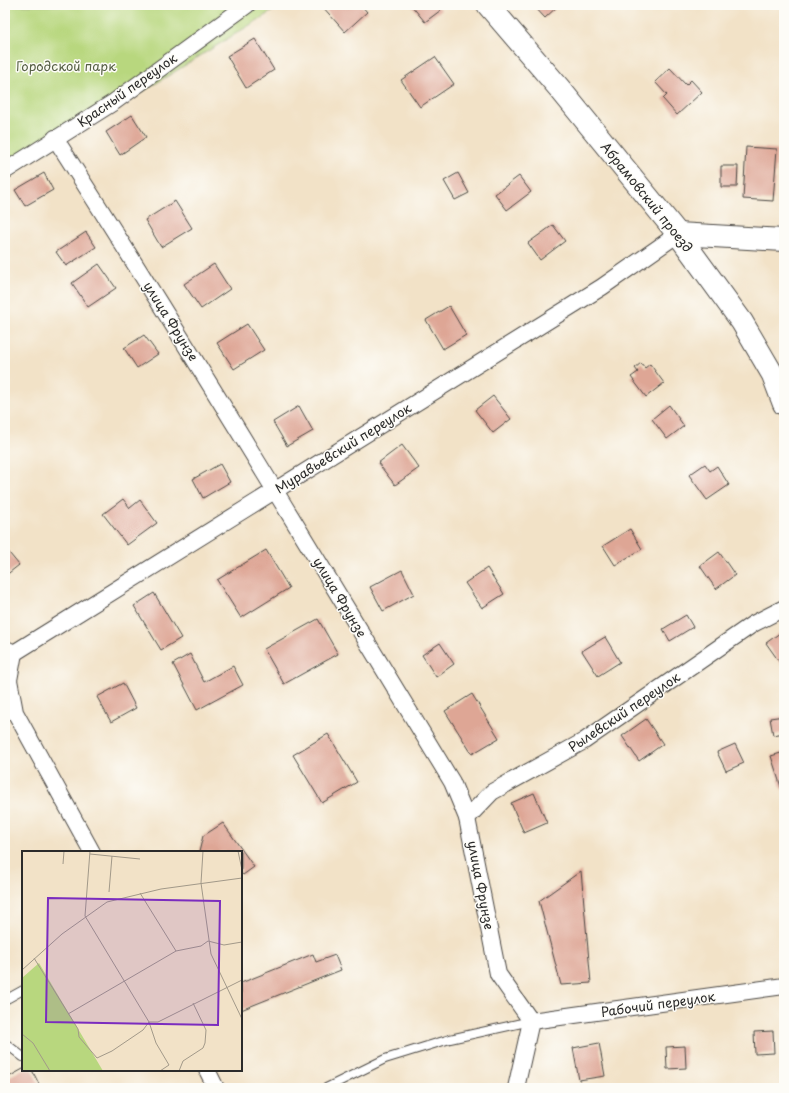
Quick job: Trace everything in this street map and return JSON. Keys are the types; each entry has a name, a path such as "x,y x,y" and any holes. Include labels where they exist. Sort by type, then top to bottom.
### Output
{"street":[{"name":"Красный переулок","path":"5,171 114,102 247,5"},
{"name":"Абрамовский проезд","path":"488,5 560,89 678,234 742,322 773,375 784,404"},
{"name":"улица Фрунзе","path":"55,138 136,264 276,490 452,782 467,818 498,974 531,1021"},
{"path":"678,234 784,240"},
{"name":"Муравьевский переулок","path":"8,653 276,490 602,287 678,234"},
{"name":"Рылевский переулок","path":"467,818 492,792 584,741 753,624 784,608"},
{"path":"8,653 9,680 15,712 91,851"},
{"name":"Рабочий переулок","path":"531,1021 784,986"},
{"path":"516,1088 531,1021"},
{"path":"208,1071 216,1088"}],"lane":[{"path":"5,1000 22,991"},
{"path":"326,1088 385,1059 450,1039 531,1021"},
{"path":"5,1044 22,1057"}],"green space":[{"name":"Городской парк","path":"5,5 282,5 5,177"}],"building":[{"path":"361,5 367,12 345,32 322,6"},
{"path":"411,5 437,5 441,10 425,22"},
{"path":"533,5 559,5 545,18"},
{"path":"255,39 274,70 246,88 227,56"},
{"path":"435,57 454,84 420,107 401,80"},
{"path":"670,68 686,85 691,80 702,92 677,115 663,99 667,95 655,82"},
{"path":"132,115 146,137 120,155 106,132"},
{"path":"746,147 777,149 773,201 743,199"},
{"path":"721,166 738,166 737,187 721,187"},
{"path":"44,173 53,190 25,206 15,190"},
{"path":"458,173 469,193 455,200 444,181"},
{"path":"519,176 531,192 507,210 495,194"},
{"path":"175,201 192,228 161,247 145,220"},
{"path":"553,225 565,241 540,260 528,243"},
{"path":"86,232 96,247 66,266 56,252"},
{"path":"99,264 116,288 88,307 72,283"},
{"path":"214,264 230,289 201,309 184,284"},
{"path":"449,306 466,335 443,349 426,320"},
{"path":"247,324 264,350 234,369 217,343"},
{"path":"144,335 158,354 137,368 124,348"},
{"path":"641,363 645,368 650,364 664,383 646,397 631,377 638,372 635,368"},
{"path":"493,396 511,419 493,433 475,410"},
{"path":"669,405 684,426 667,439 652,419"},
{"path":"299,406 313,431 287,446 273,422"},
{"path":"402,445 419,468 395,485 378,463"},
{"path":"220,464 230,482 203,498 193,479"},
{"path":"705,464 710,471 717,466 729,485 707,500 689,475"},
{"path":"123,499 130,508 140,500 157,523 127,545 103,514"},
{"path":"630,529 642,549 615,565 603,546"},
{"path":"5,548 19,565 5,576"},
{"path":"266,550 289,588 241,618 217,580"},
{"path":"719,552 735,575 716,589 700,566"},
{"path":"487,568 504,594 482,608 465,583"},
{"path":"402,570 414,594 383,611 370,587"},
{"path":"154,593 181,638 161,650 134,606"},
{"path":"686,615 693,627 670,641 663,629"},
{"path":"318,619 338,654 284,684 264,649"},
{"path":"784,630 784,666 783,667 766,643"},
{"path":"605,637 620,662 598,676 582,651"},
{"path":"440,643 454,664 436,677 422,655"},
{"path":"190,654 204,682 233,666 243,685 197,710 173,664"},
{"path":"123,683 136,708 111,722 97,697"},
{"path":"472,694 499,738 472,754 445,711"},
{"path":"784,716 784,733 773,735 770,718"},
{"path":"646,719 663,744 639,761 622,736"},
{"path":"328,734 357,782 322,803 293,755"},
{"path":"735,744 744,763 726,771 717,752"},
{"path":"784,752 784,789 782,790 771,756"},
{"path":"534,793 547,823 524,833 511,803"},
{"path":"223,823 254,867 243,875 242,874 242,851 199,851 203,836"},
{"path":"581,871 591,983 561,985 539,901"},
{"path":"313,954 316,962 335,955 341,970 242,1010 242,983"},
{"path":"773,1031 774,1053 755,1054 754,1032"},
{"path":"599,1043 605,1076 579,1080 573,1048"},
{"path":"685,1046 686,1068 667,1069 666,1047"},
{"path":"22,1070 22,1071 32,1071 41,1088 5,1088 5,1079"}]}
